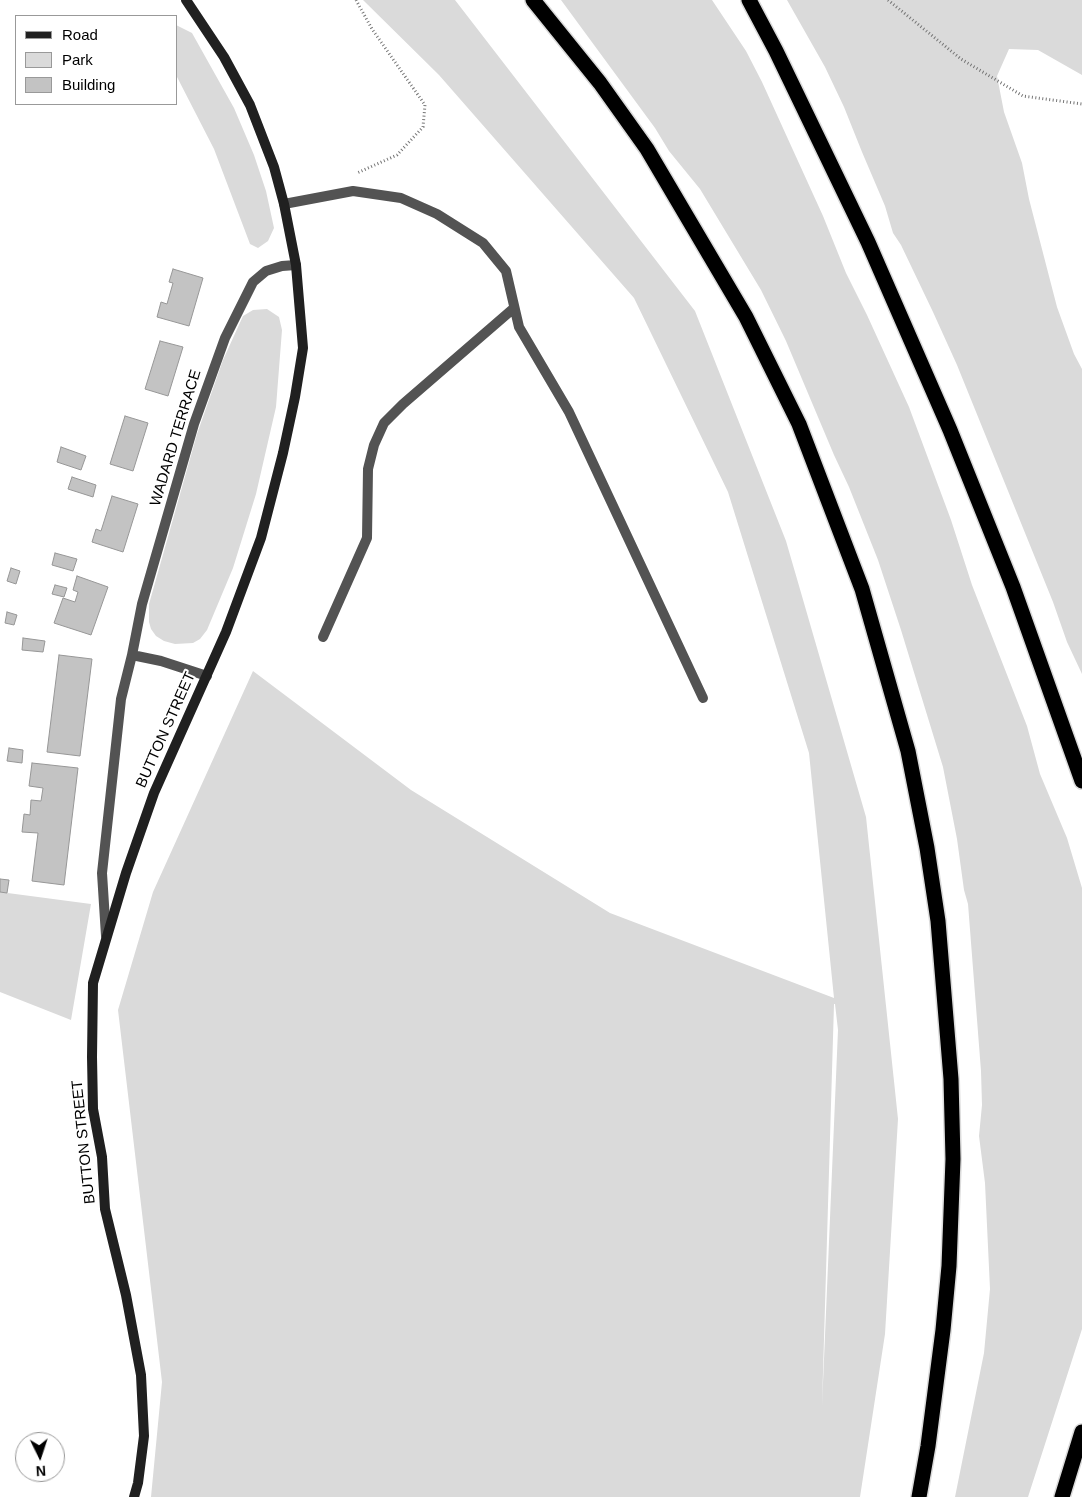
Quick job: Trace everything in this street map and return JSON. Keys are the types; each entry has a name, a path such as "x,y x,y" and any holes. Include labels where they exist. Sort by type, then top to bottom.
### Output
{"highway":[{"path":"534,0 600,83 647,149 746,317 800,424 862,589 905,742 927,848 938,921 951,1079 953,1159 949,1266 943,1330 931,1428 919,1497"},
{"path":"749,0 776,51 868,242 950,430 1012,586 1082,781"},
{"path":"1062,1497 1082,1432"}],"street":[{"name":"BUTTON STREET","path":"134,1497 138,1484 144,1436 141,1374 126,1295 106,1209 102,1157 93,1109 93,983 106,937 154,793 207,676 240,597 261,538 284,453 302,348 296,265 284,204 266,145 250,105 224,56 186,0"},
{"path":"284,204 353,191 402,198 437,214 483,243 506,271 519,327 569,412 703,698"},
{"name":"WADARD TERRACE","path":"106,937 102,873 121,699 142,604 194,424 224,338 253,282 266,271 282,266 296,265"},
{"path":"323,637 367,538 368,469 374,444 384,423 402,404 514,308"},
{"path":"132,655 161,661 207,676"}],"path":[{"path":"355,174 397,155 423,127 425,105 372,29 356,0"},
{"path":"888,0 961,59 1023,96 1082,104"}],"green space":[{"path":"363,0 455,0 695,311 786,541 866,817 898,1119 885,1334 860,1497 151,1497 162,1382 118,1010 153,892 253,671 411,790 610,913 834,998 809,753 728,492 634,298 439,75","holes":["834,1004 838,1030 822,1406"]},
{"path":"561,0 712,0 746,51 762,82 823,216 846,273 909,407 951,520 972,585 1027,726 1040,774 1067,838 1082,888 1082,1329 1028,1497 955,1497 984,1353 990,1289 985,1183 979,1136 982,1105 981,1071 968,904 964,890 957,839 943,767 901,630 878,560 849,487 786,341 761,290 700,189 669,151 655,128"},
{"path":"787,0 1082,0 1082,75 1038,50 1009,49 997,76 1004,112 1022,163 1029,199 1057,307 1074,354 1082,369 1082,674 1067,642 1053,602 957,365 901,245 893,233 885,206 844,107 825,67"},
{"path":"178,26 192,33 234,108 254,155 266,191 274,228 268,241 258,248 250,244 214,149 178,79"},
{"path":"267,309 279,317 282,330 276,407 256,494 233,568 207,630 200,639 193,643 175,644 164,641 156,636 151,629 149,604 197,434 223,360 243,316 253,310"},
{"path":"0,892 91,904 71,1020 0,992"}],"building":[{"path":"173,269 203,278 189,326 157,317 161,302 167,304 173,283 169,282"},
{"path":"160,341 183,347 168,396 145,389"},
{"path":"125,416 148,423 133,471 110,464"},
{"path":"61,447 86,456 81,470 57,462"},
{"path":"72,477 96,485 93,497 68,489"},
{"path":"112,496 138,504 123,552 92,542 96,529 101,531"},
{"path":"55,553 77,559 73,571 52,565"},
{"path":"11,568 20,571 16,584 7,581"},
{"path":"77,576 108,587 91,635 54,623 63,598 75,602 78,592 73,590"},
{"path":"55,585 67,588 64,597 52,594"},
{"path":"7,612 17,615 14,625 5,623"},
{"path":"23,638 45,641 43,652 22,650"},
{"path":"59,655 92,659 80,756 47,752"},
{"path":"9,748 23,750 22,763 7,761"},
{"path":"32,763 78,768 64,885 32,881 38,833 22,832 24,814 30,815 31,800 41,801 43,788 29,786"},
{"path":"0,879 9,880 7,893 0,892"}]}
